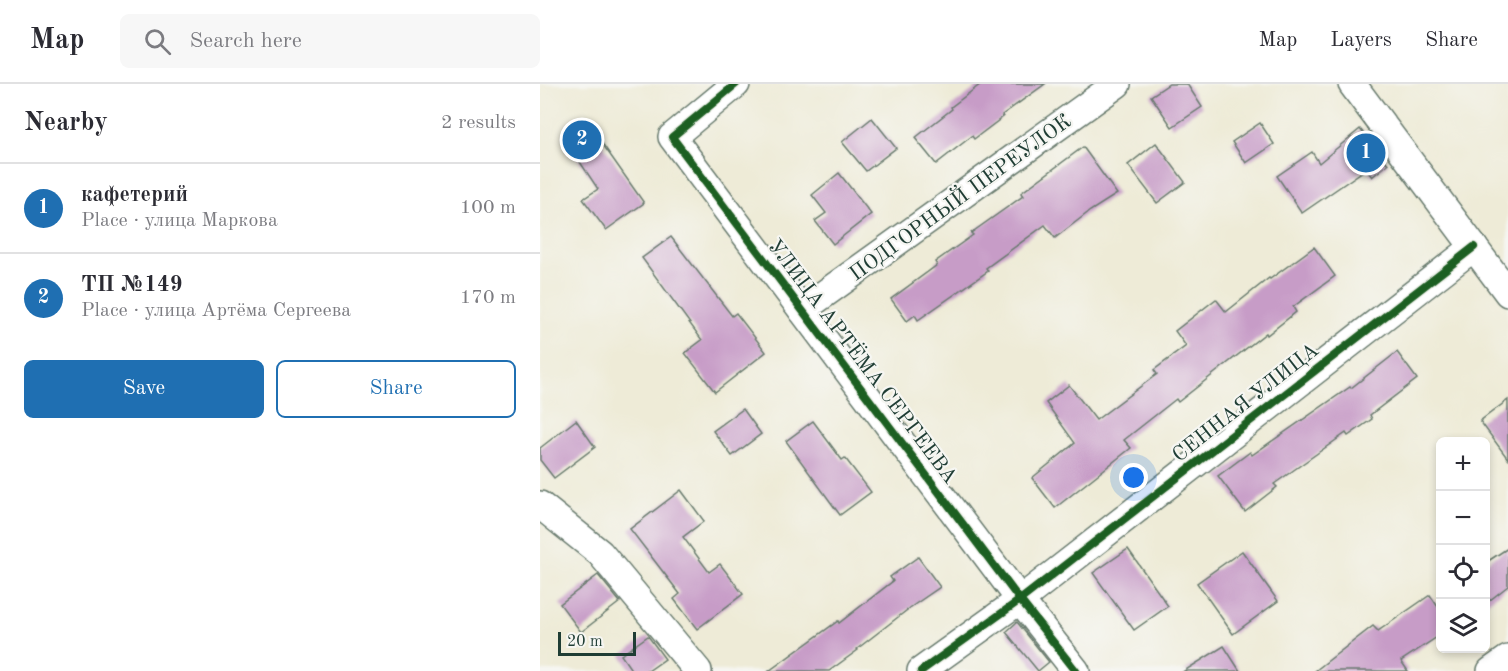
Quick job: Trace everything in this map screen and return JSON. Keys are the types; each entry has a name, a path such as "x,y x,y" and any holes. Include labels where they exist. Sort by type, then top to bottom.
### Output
{"street":[{"name":"УЛИЦА АРТЁМА СЕРГЕЕВА","path":"736,84 672,137 1020,600 1076,671"},
{"name":"ПОДГОРНЫЙ ПЕРЕУЛОК","path":"802,310 1117,84"},
{"path":"1352,84 1508,293"},
{"name":"СЕННАЯ УЛИЦА","path":"921,671 1020,600 1474,247"},
{"path":"540,504 600,553 698,671"},
{"path":"1491,671 1508,659"}],"building":[{"path":"981,84 1045,84 1002,115 1003,117 974,139 972,136 936,164 915,138"},
{"path":"1169,84 1187,84 1202,107 1172,127 1151,96"},
{"path":"872,118 896,148 866,171 842,142"},
{"path":"587,122 644,203 606,230 583,199 598,189 564,138"},
{"path":"1260,123 1274,144 1246,163 1232,142"},
{"path":"1360,129 1388,164 1372,177 1366,169 1302,213 1277,176 1312,152 1319,163"},
{"path":"1156,143 1185,182 1157,203 1128,165"},
{"path":"1083,147 1117,194 1055,238 1045,225 986,268 988,271 918,320 915,315 907,321 891,299 937,265 935,262 973,235 971,233 1023,196 1021,193"},
{"path":"839,173 871,214 833,244 815,221 826,213 812,195"},
{"path":"671,237 732,316 736,313 766,352 715,392 685,353 702,340 642,258"},
{"path":"1314,247 1335,276 1293,307 1296,312 1267,335 1266,333 1178,402 1176,399 1124,440 1131,448 1055,508 1032,478 1075,443 1046,403 1069,385 1096,420 1157,374 1154,370 1186,346 1175,331 1216,299 1226,312 1269,278"},
{"path":"1397,352 1417,379 1370,415 1372,419 1348,436 1346,433 1274,484 1277,487 1245,512 1218,476 1250,452 1252,455 1351,388"},
{"path":"1508,400 1508,459 1480,421"},
{"path":"743,409 761,434 732,456 713,431"},
{"path":"576,420 595,447 554,478 540,460 540,448"},
{"path":"813,421 842,460 845,458 871,492 840,515 786,441"},
{"path":"681,490 704,521 683,537 709,572 720,564 743,594 697,629 674,599 680,594 630,529"},
{"path":"1508,548 1508,586 1490,600 1490,599 1490,560"},
{"path":"1128,549 1168,606 1134,630 1093,573"},
{"path":"1242,551 1278,601 1233,634 1197,583"},
{"path":"918,557 940,587 911,607 858,650 829,671 769,671 838,621 839,623 893,581 890,577"},
{"path":"598,575 620,602 581,632 560,604"},
{"path":"1430,595 1436,604 1436,638 1401,661 1408,671 1315,671 1373,626 1378,631"},
{"path":"1017,622 1049,662 1038,671 1006,632"},
{"path":"648,636 665,659 648,671 632,671 621,655"},
{"path":"1224,646 1240,671 1184,671"}],"cycle path":[{"path":"736,84 672,137 1020,600 1076,671"},
{"path":"921,671 1020,600 1474,247"}],"place":[{"name":"ТП №149","path":"582,140"},
{"name":"кафетерий","path":"1366,153"}]}
